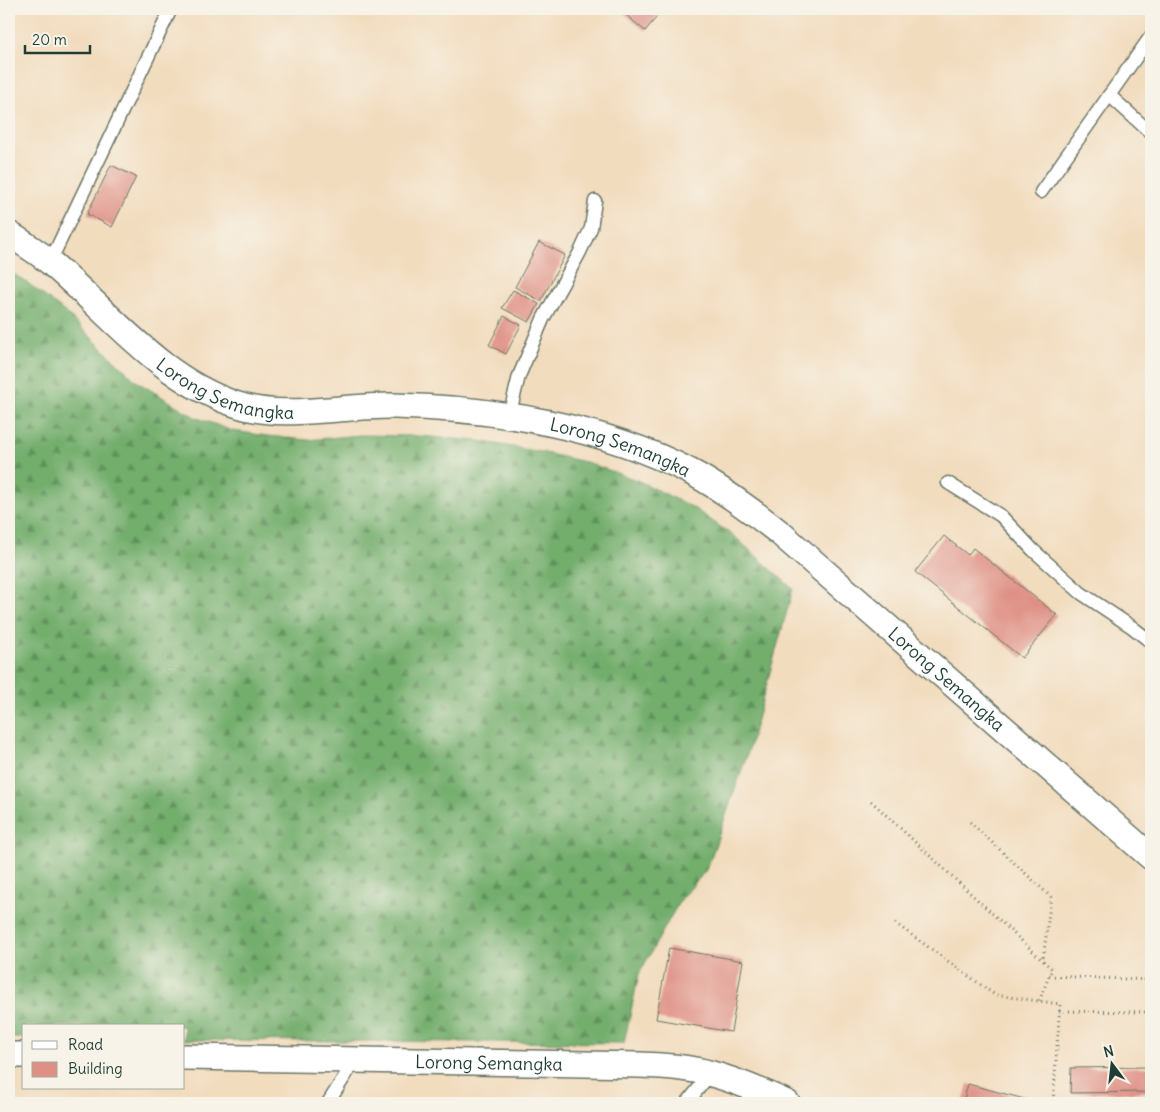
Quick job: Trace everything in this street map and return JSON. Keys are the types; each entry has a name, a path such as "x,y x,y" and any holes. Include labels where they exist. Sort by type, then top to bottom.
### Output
{"street":[{"name":"Lorong Semangka","path":"9,234 50,262 154,357 179,377 205,392 237,405 270,411 394,406 453,409 509,416 578,431 633,447 690,472 752,511 780,533 1151,857"},
{"path":"9,1055 22,1055"},
{"name":"Lorong Semangka","path":"185,1057 677,1067 710,1074 755,1088 787,1103"}],"lane":[{"path":"50,262 171,9"},
{"path":"1041,192 1151,36"},
{"path":"1109,95 1151,133"},
{"path":"509,416 519,376 542,319 580,252 591,228 595,201"},
{"path":"948,483 1001,516 1033,550 1081,593 1151,642"},
{"path":"328,1103 354,1060"},
{"path":"687,1103 710,1074"}],"path":[{"path":"871,801 1052,969 1039,1001"},
{"path":"970,822 1051,897 1043,961"},
{"path":"895,923 995,996 1060,1004 1053,1103"},
{"path":"1049,976 1151,980"},
{"path":"1059,1011 1151,1012"}],"green space":[{"path":"9,271 66,313 136,381 195,417 233,431 268,436 307,440 360,435 419,436 479,441 589,463 639,481 692,507 735,537 793,589 748,752 707,869 679,902 639,974 624,1043 185,1040 185,1024 22,1024 22,1038 9,1038"}],"building":[{"path":"619,9 657,9 661,12 645,31"},
{"path":"111,165 136,177 112,227 87,214"},
{"path":"539,242 565,255 541,301 515,287"},
{"path":"513,290 539,304 529,322 502,308"},
{"path":"504,316 521,325 506,354 489,345"},
{"path":"944,536 968,555 973,548 1057,615 1022,658 915,572"},
{"path":"669,948 743,961 731,1032 656,1019"},
{"path":"1151,1067 1151,1092 1070,1093 1071,1068"},
{"path":"968,1084 1028,1100 1027,1103 963,1103"}]}
